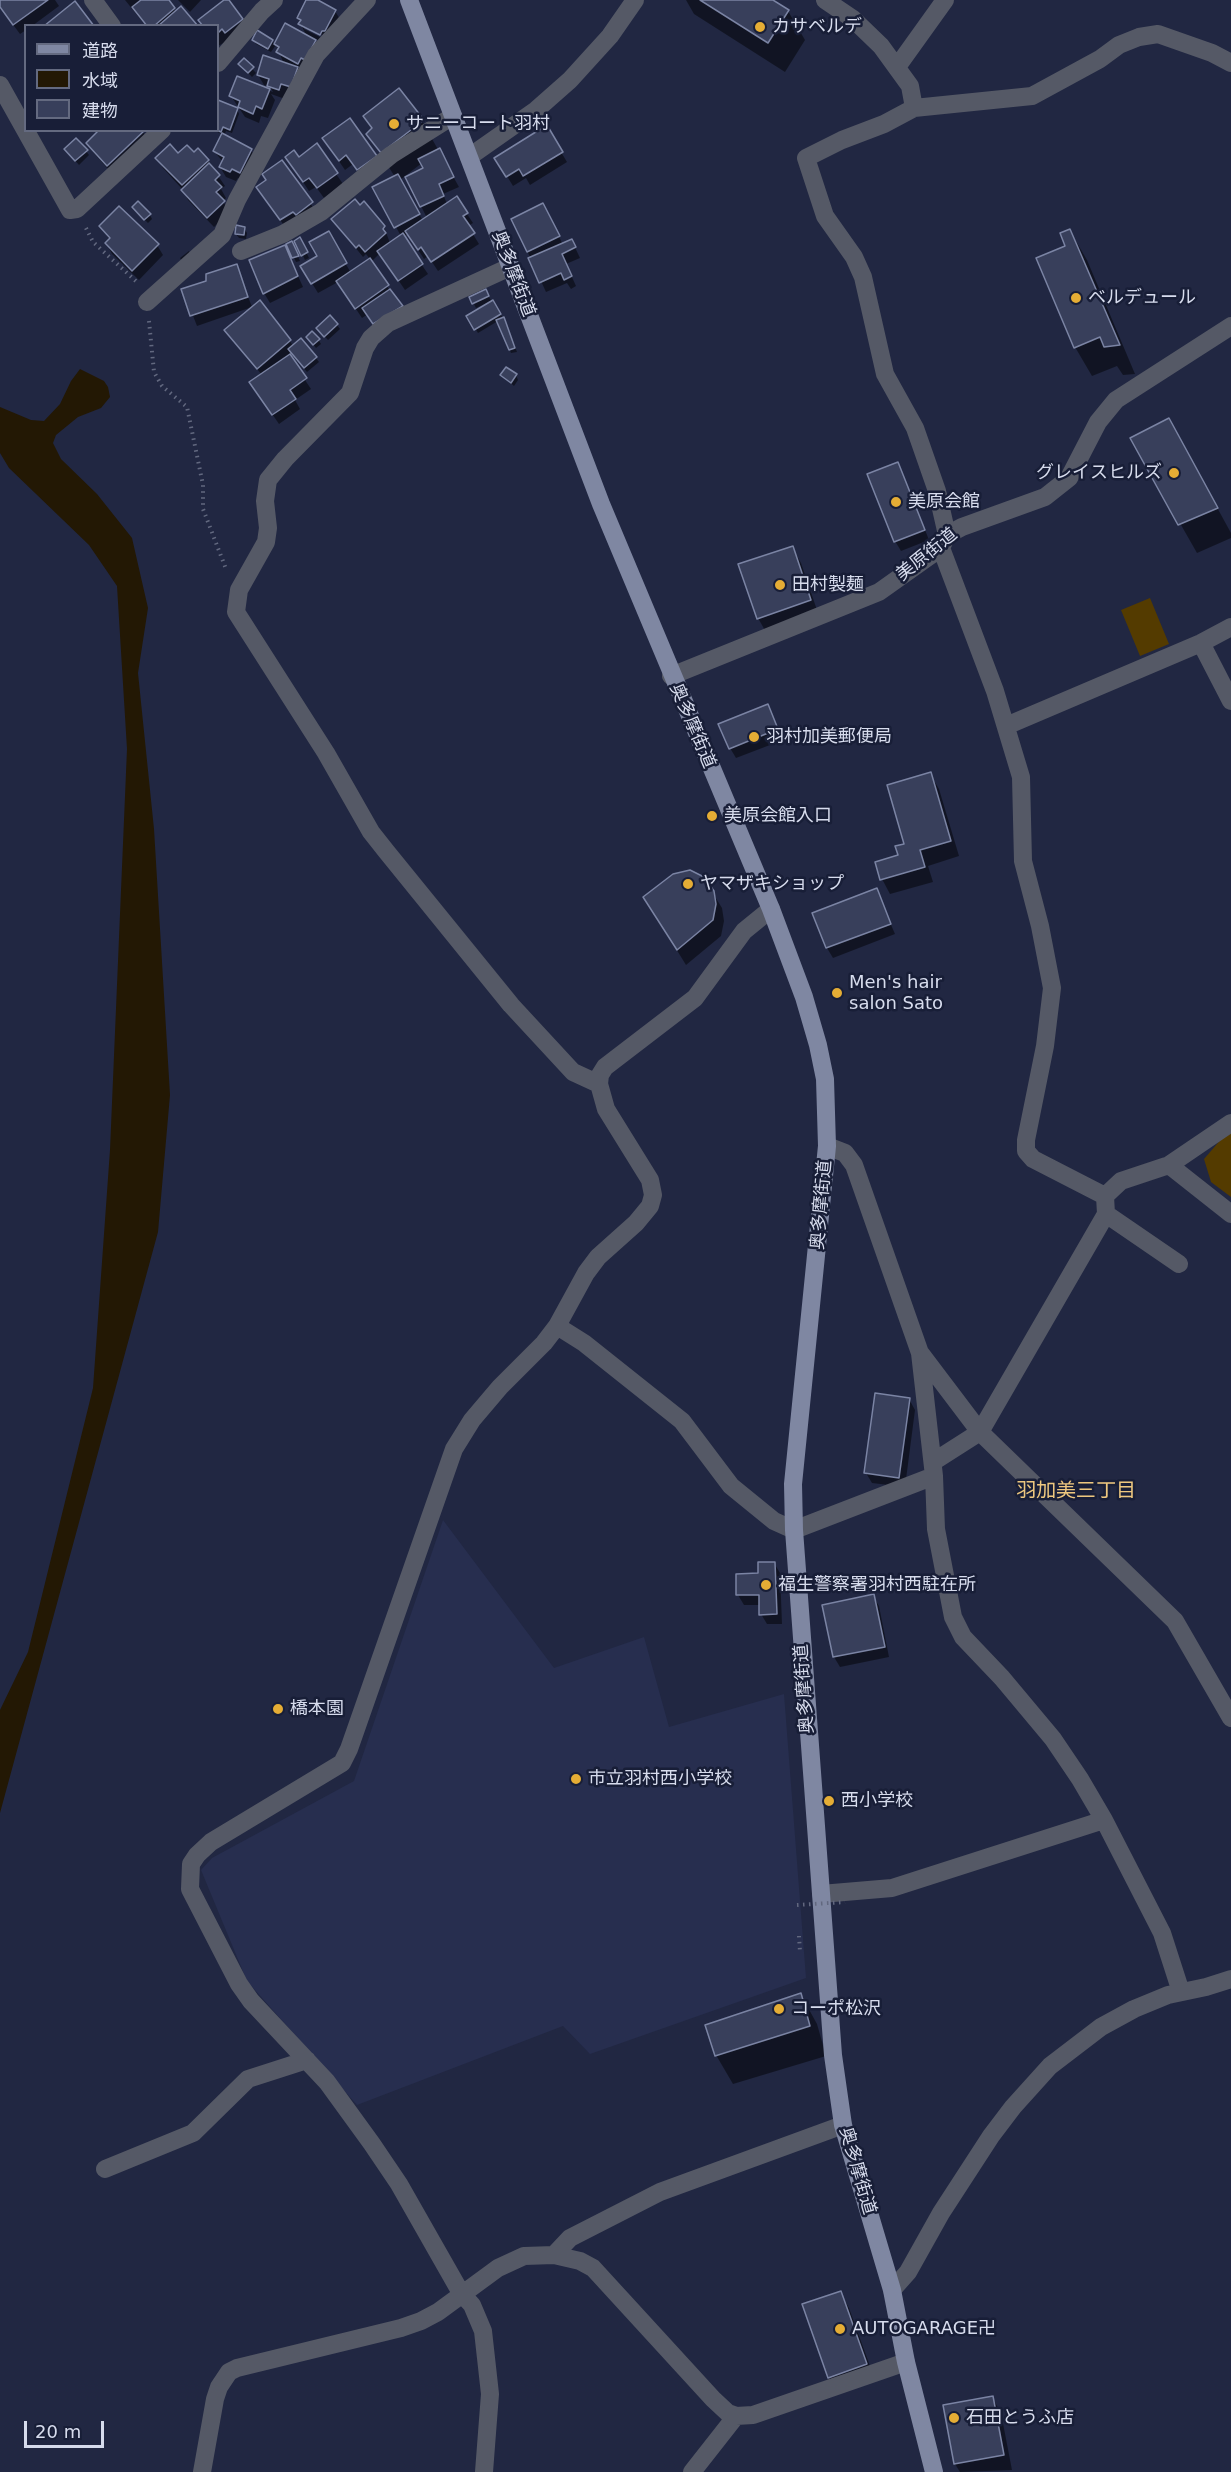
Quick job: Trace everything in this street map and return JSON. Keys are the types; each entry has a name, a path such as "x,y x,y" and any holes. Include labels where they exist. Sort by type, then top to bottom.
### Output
{"main road":[{"name":"奥多摩街道","path":"409,0 601,504 671,676 771,909 804,997 818,1045 825,1079 827,1146 821,1222 794,1462 794,1530 833,2055 843,2125 892,2290 906,2362 934,2472"}],"street":[{"path":"93,0 111,24"},
{"path":"147,302 222,235 237,200 316,55 367,0"},
{"path":"469,157 536,110 570,80 610,36 635,0"},
{"path":"825,0 853,19 881,46 909,86 914,108"},
{"path":"897,68 945,0"},
{"path":"219,62 262,4"},
{"path":"1179,1264 1106,1205 1033,1159 1026,1150 1045,1046 1052,988 1040,926 1023,861 1021,777 944,542 937,491 915,428 885,374 863,277 854,257 825,216 806,158 842,140 884,124 914,108 1032,96 1119,45 1138,37 1158,34 1212,53 1231,63"},
{"path":"0,85 24,128"},
{"path":"241,251 283,234 321,212 391,155 453,116"},
{"path":"26,132 70,210 77,209 160,132"},
{"path":"510,267 388,323 371,338 365,348 350,393 285,459 268,480 265,501 268,528 266,542 239,590 236,612 326,753 372,832 511,1005 573,1072 599,1084"},
{"name":"美原街道","path":"671,676 879,592 962,527 1045,497 1069,478 1098,422 1116,400 1231,326"},
{"path":"1006,726 1201,643 1231,627"},
{"path":"1201,643 1231,701"},
{"path":"484,2472 490,2394 483,2331 472,2305 461,2293 383,2160 327,2082 251,2001 239,1984 190,1889 191,1864 211,1842 342,1763 349,1749 454,1449 472,1419 544,1343 557,1326 586,1273 598,1257 646,1212 653,1195 650,1180 606,1109 599,1084 600,1075 605,1068 695,998 744,931 771,909"},
{"path":"557,1326 584,1343 682,1421 731,1486 774,1521 794,1530 933,1469 980,1432 1121,1181 1169,1165 1231,1123"},
{"path":"827,1146 845,1152 854,1165 920,1353 933,1469 936,1529 953,1617 963,1637 1002,1678 1053,1739 1104,1820 1162,1933 1181,1992"},
{"path":"1169,1165 1231,1214"},
{"path":"920,1353 980,1432 1175,1621 1231,1719"},
{"path":"821,1894 892,1888 1104,1820"},
{"path":"892,2290 908,2272 941,2213 991,2136 1013,2107 1050,2066 1101,2027 1158,1998 1213,1985 1231,1978"},
{"path":"105,2169 193,2133 248,2079 307,2060"},
{"path":"554,2255 570,2238 660,2192 843,2125"},
{"path":"202,2472 215,2399 219,2387 230,2372 237,2368 401,2328 438,2312 461,2293 512,2260 534,2254 554,2255 580,2261 593,2268 718,2403 728,2413 736,2416 753,2415 906,2362"},
{"path":"693,2472 736,2416"}],"path":[{"path":"77,209 93,242 136,280 147,302 154,372 162,386 187,407 203,485 203,509 222,563 239,590"},
{"path":"797,1905 844,1902"}],"shaded area":[{"path":"1150,598 1169,644 1140,656 1121,610"},
{"path":"1231,1131 1231,1197 1211,1182 1204,1159"},
{"path":"443,1520 554,1668 644,1637 669,1727 784,1694 806,1978 590,2054 563,2026 357,2105 247,1981 201,1870 212,1858 354,1781"}],"water":[{"path":"80,369 104,381 110,397 101,408 78,417 56,435 53,443 61,459 97,494 132,538 148,608 138,673 154,829 170,1095 158,1232 0,1813 0,1710 28,1652 93,1388 110,1150 127,749 117,586 89,545 9,468 0,453 0,407 31,420 44,421 60,404 71,381"}],"building":[{"path":"0,0 48,0 13,25 0,7"},
{"path":"141,0 169,0 175,8 156,24 145,24 132,7"},
{"path":"224,0 229,0 243,19 225,33 222,29 219,32 219,24 201,24 198,20"},
{"path":"306,0 318,0 336,10 325,31 322,31 320,35 298,24 301,20 297,18"},
{"name":"カサベルデ","path":"700,0 773,0 789,10 768,43"},
{"path":"75,1 92,24 46,24"},
{"path":"181,6 196,24 160,24"},
{"path":"285,23 316,40 305,60 301,58 298,64 276,52 279,47 274,44"},
{"path":"257,30 273,40 268,49 252,40"},
{"path":"263,55 298,67 291,87 281,84 279,90 267,86 269,79 257,75"},
{"path":"244,58 254,67 248,73 238,64"},
{"path":"237,76 270,89 262,109 256,106 253,114 238,107 240,101 229,96"},
{"name":"サニーコート羽村","path":"399,88 424,120 381,153 366,134 372,128 363,116"},
{"path":"219,100 238,108 230,130 223,127 221,132 219,131"},
{"path":"350,118 377,156 357,170 346,155 339,161 322,138"},
{"path":"547,125 563,152 523,176 519,169 506,177 494,158"},
{"path":"97,132 143,132 107,166 86,143"},
{"path":"222,133 252,149 240,173 219,167 224,157 213,151"},
{"path":"76,138 88,150 75,161 64,149"},
{"path":"317,143 338,173 317,188 309,178 303,182 285,157 294,150 299,157"},
{"path":"170,144 178,153 187,145 194,152 198,148 209,160 182,185 155,158"},
{"path":"440,148 454,177 439,184 444,196 420,207 405,177 423,168 418,159"},
{"path":"282,160 313,202 296,215 293,212 280,220 256,187 266,180 262,174"},
{"path":"209,163 220,175 215,180 222,187 216,192 225,201 207,218 181,190"},
{"path":"398,174 420,214 394,228 372,187"},
{"path":"457,196 468,213 463,216 475,233 431,262 421,247 418,250 405,231"},
{"path":"355,199 360,205 364,201 385,226 383,229 386,233 365,252 359,245 356,248 331,219"},
{"path":"138,201 151,214 144,220 132,207"},
{"path":"543,203 560,236 527,252 511,219"},
{"path":"119,206 159,244 132,271 105,243 110,238 99,226"},
{"path":"236,225 245,227 244,235 235,234"},
{"name":"ベルデュール","path":"1070,229 1120,345 1104,347 1100,337 1074,348 1036,258 1065,246 1060,233"},
{"path":"329,231 347,263 311,284 300,266 317,256 309,242"},
{"path":"403,233 423,264 398,281 377,251"},
{"path":"300,237 308,252 301,256 294,241"},
{"path":"572,239 576,247 562,254 572,276 564,280 561,273 539,283 528,258"},
{"path":"292,241 299,256 292,258 286,244"},
{"path":"285,245 298,276 263,294 249,260"},
{"path":"370,258 389,285 355,309 336,281"},
{"path":"237,264 248,297 190,316 181,289 206,281 206,274"},
{"path":"390,289 403,306 373,324 362,308"},
{"path":"486,289 489,296 472,304 469,297"},
{"path":"260,300 291,340 257,369 224,330"},
{"path":"493,300 501,314 474,330 466,316"},
{"path":"330,315 338,324 324,337 316,328"},
{"path":"504,317 515,348 509,350 496,320"},
{"path":"312,331 320,339 313,345 306,337"},
{"path":"301,338 317,357 304,368 288,349"},
{"path":"290,354 307,378 290,390 296,399 272,415 249,382"},
{"path":"506,367 517,374 511,383 500,375"},
{"name":"グレイスヒルズ","path":"1169,418 1218,508 1178,525 1130,438"},
{"name":"美原会館","path":"898,462 925,530 894,542 867,474"},
{"path":"793,546 811,600 757,619 738,564"},
{"path":"768,704 778,729 729,749 718,724"},
{"path":"931,772 951,841 920,850 925,867 880,880 875,862 898,855 895,846 904,844 887,785"},
{"path":"690,870 704,877 714,891 716,904 713,920 677,950 643,897 673,874"},
{"path":"877,888 891,924 826,948 812,913"},
{"path":"875,1393 910,1398 899,1478 864,1473"},
{"path":"758,1562 775,1562 777,1614 759,1615 759,1595 736,1595 736,1574 758,1573"},
{"path":"874,1594 885,1647 833,1657 822,1605"},
{"name":"コーポ松沢","path":"801,1993 810,2026 715,2056 705,2025"},
{"path":"841,2291 867,2364 828,2378 802,2304"},
{"path":"993,2396 1004,2455 954,2464 943,2405"}],"place":[{"name":"カサベルデ","path":"760,27"},
{"name":"サニーコート羽村","path":"394,124"},
{"name":"ベルデュール","path":"1076,298"},
{"name":"グレイスヒルズ","path":"1174,473"},
{"name":"美原会館","path":"896,502"},
{"name":"田村製麺","path":"780,585"},
{"name":"羽村加美郵便局","path":"754,737"},
{"name":"美原会館入口","path":"712,816"},
{"name":"ヤマザキショップ","path":"688,884"},
{"name":"Men's hair salon Sato","path":"837,993"},
{"name":"福生警察署羽村西駐在所","path":"766,1585"},
{"name":"橋本園","path":"278,1709"},
{"name":"市立羽村西小学校","path":"576,1779"},
{"name":"西小学校","path":"829,1801"},
{"name":"コーポ松沢","path":"779,2009"},
{"name":"AUTOGARAGE卍","path":"840,2329"},
{"name":"石田とうふ店","path":"954,2418"}],"district":[{"name":"羽加美三丁目","path":"1076,1492"}]}
